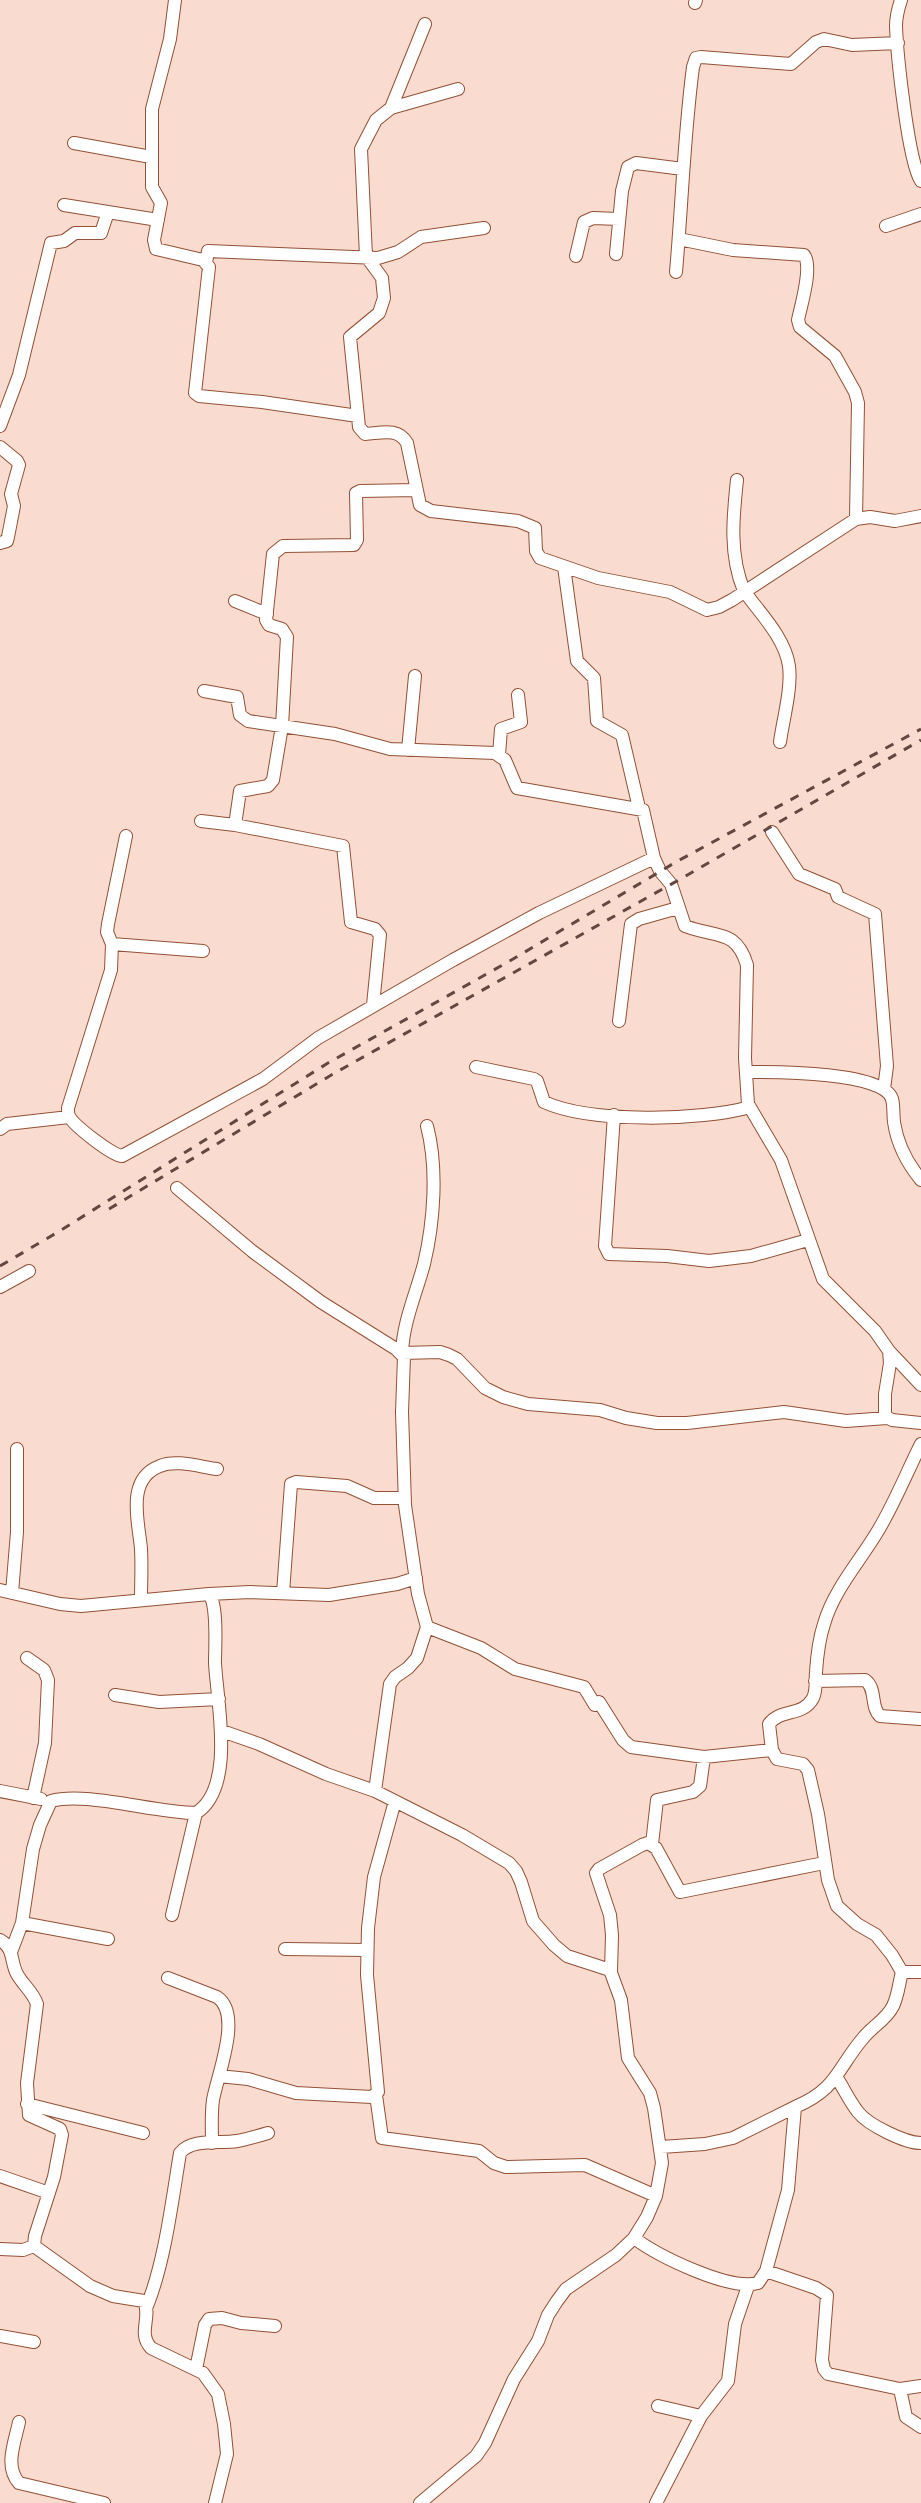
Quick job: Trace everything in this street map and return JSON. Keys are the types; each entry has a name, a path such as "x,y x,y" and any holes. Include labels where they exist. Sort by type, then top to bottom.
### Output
{"street":[{"path":"175,0 170,40 153,98 152,187 161,202 154,240 156,249 206,263"},
{"path":"902,0 896,24 898,43 909,141 915,168 921,180"},
{"path":"391,108 425,24"},
{"path":"676,272 688,106 696,58 791,64 816,42 824,40 852,45 898,43"},
{"path":"458,89 391,108 376,120 361,149 366,256 382,278 384,298 379,312 350,337 359,427 365,434 394,432 403,436 407,443 420,505 431,511 531,525 534,528 536,551 540,558 598,578 670,592 707,610 719,607 856,519 870,517 895,521 921,516"},
{"path":"74,144 152,157"},
{"path":"616,254 624,178 632,164 683,169"},
{"path":"64,205 158,220"},
{"path":"0,426 19,375 50,243 64,241 72,233 101,233 108,212"},
{"path":"886,226 921,214"},
{"path":"576,256 584,222 593,218 619,219"},
{"path":"358,416 196,395 194,390 209,271 206,263 208,251 388,257 421,237 484,228"},
{"path":"679,238 733,250 804,255 807,259 808,268 798,320 800,327 835,356 855,392 858,403 856,519"},
{"path":"0,447 19,465 11,494 14,506 8,537 7,541 0,543"},
{"path":"737,480 733,523 737,569 744,591 779,639 789,664 780,742"},
{"path":"235,825 240,791 271,785 282,726 288,637 282,629 266,623 273,554 277,548 302,545 354,545 357,540 356,493 360,491 416,490"},
{"path":"564,567 577,661 594,678 597,721 622,735 639,808 646,817 654,858 660,871 671,884 685,926 732,940 743,951 747,966 745,1109 781,1160 801,1243 823,1279 875,1331 889,1351 921,1385"},
{"path":"235,601 267,614"},
{"path":"408,750 415,676"},
{"path":"204,691 237,697 242,718 335,734 390,749 481,752 499,755 505,760 517,788 639,808"},
{"path":"499,755 500,728 521,722 518,695"},
{"path":"201,821 235,825 343,846 345,849 346,880 351,922 375,929 380,935 373,1005"},
{"path":"772,832 799,874 835,889 838,898 875,914 887,1066 884,1089"},
{"path":"126,836 107,932 112,944 111,970 68,1108 69,1117 118,1156 127,1155 263,1079 318,1038 373,1005 539,914 654,858"},
{"path":"619,1021 632,924 639,919 678,908"},
{"path":"112,944 203,951"},
{"path":"476,1067 534,1079 537,1081 544,1102 614,1115 665,1117 726,1113 745,1109"},
{"path":"746,1072 816,1073 852,1079 884,1089 892,1098 893,1121 898,1139 905,1156 921,1180"},
{"path":"614,1115 605,1246 609,1254 667,1256 709,1261 751,1256 801,1243"},
{"path":"0,1129 7,1124 69,1117"},
{"path":"375,1791 390,1684 395,1677 408,1668 417,1658 428,1628 418,1594 405,1498 402,1412 403,1334 433,1223 431,1143 427,1126"},
{"path":"177,1188 252,1251 321,1302 402,1353 440,1352 457,1358 485,1388 503,1397 528,1404 600,1410 626,1418 657,1423 704,1422 784,1412 846,1421 887,1418 921,1423"},
{"path":"0,1287 29,1271"},
{"path":"887,1418 884,1412 890,1364 889,1351"},
{"path":"661,2146 704,2144 732,2138 795,2106 813,2099 832,2083 861,2040 889,2013 894,2005 902,1972 892,1955 876,1935 857,1924 838,1906 824,1863 818,1814 808,1770 803,1764 777,1759 772,1750 769,1724 778,1715 796,1713 806,1707 815,1692 824,1624 831,1606 840,1588 880,1528 921,1444"},
{"path":"17,1449 17,1532 6,1591 60,1604 81,1606 209,1594 283,1593 329,1595 397,1584 416,1578"},
{"path":"141,1600 141,1550 136,1506 139,1489 143,1482 154,1469 165,1464 218,1469"},
{"path":"283,1593 291,1484 296,1482 335,1485 356,1489 374,1498 405,1498"},
{"path":"0,1791 51,1801 66,1798 196,1813 204,1808 216,1786 222,1730 215,1668 214,1605 209,1594"},
{"path":"428,1628 481,1648 516,1668 584,1687 631,1748 704,1757 772,1750"},
{"path":"27,1658 44,1670 48,1680 45,1743 33,1798"},
{"path":"816,1681 865,1680 871,1686 876,1710 880,1716 920,1720"},
{"path":"115,1695 159,1702 219,1699"},
{"path":"222,1730 259,1744 326,1774 375,1791 462,1835 509,1863 521,1882 533,1920 554,1945 567,1956 601,1966 612,1972"},
{"path":"704,1757 700,1786 693,1792 657,1800 648,1844 680,1892 824,1863"},
{"path":"11,1952 22,1923 33,1849 40,1825 51,1801"},
{"path":"394,1801 374,1877 367,1950 373,2041 379,2088 376,2095 382,2138 479,2151 494,2163 506,2167 585,2165 656,2196"},
{"path":"172,1916 196,1813"},
{"path":"420,2503 468,2465 480,2450 514,2379 538,2340 548,2315 566,2289 616,2255 634,2238 656,2196 662,2163 661,2146 650,2093 628,2058 621,2000 612,1972 611,1925 596,1873 599,1868 648,1844"},
{"path":"22,1923 108,1939"},
{"path":"0,1940 7,1945 18,1976 34,1995 37,2004 27,2083 29,2114 33,2118 60,2129 62,2135 49,2193 34,2236 34,2246"},
{"path":"285,1949 367,1950"},
{"path":"902,1972 921,1972"},
{"path":"168,1978 223,2000 228,2029 213,2100 212,2143"},
{"path":"219,2076 248,2079 306,2094 372,2097 376,2095"},
{"path":"832,2083 866,2120 901,2139 921,2143"},
{"path":"27,2104 142,2134"},
{"path":"634,2238 665,2259 732,2284 748,2286 758,2283 766,2270 788,2190 795,2106"},
{"path":"215,2503 227,2454 218,2394 203,2372 151,2348 146,2343 144,2333 147,2306 156,2281 173,2201 180,2152 184,2148 196,2144 241,2140 268,2133"},
{"path":"0,2176 49,2193"},
{"path":"34,2246 90,2286 113,2296 139,2299 144,2301 147,2306"},
{"path":"0,2249 23,2250 34,2246"},
{"path":"766,2270 816,2288 827,2295 822,2360 824,2369 828,2374 900,2389 921,2386"},
{"path":"656,2503 701,2416 728,2381 735,2324 748,2286"},
{"path":"196,2369 205,2325 210,2320 222,2318 248,2324 275,2326"},
{"path":"0,2336 34,2342"},
{"path":"900,2389 906,2417 921,2427"},
{"path":"658,2406 701,2416"},
{"path":"19,2422 10,2462 19,2483 104,2503"}],"railway":[{"path":"0,1266 58,1232 328,1063 508,962 676,862 921,729"},
{"path":"109,1209 333,1074 684,877 921,740"}]}
